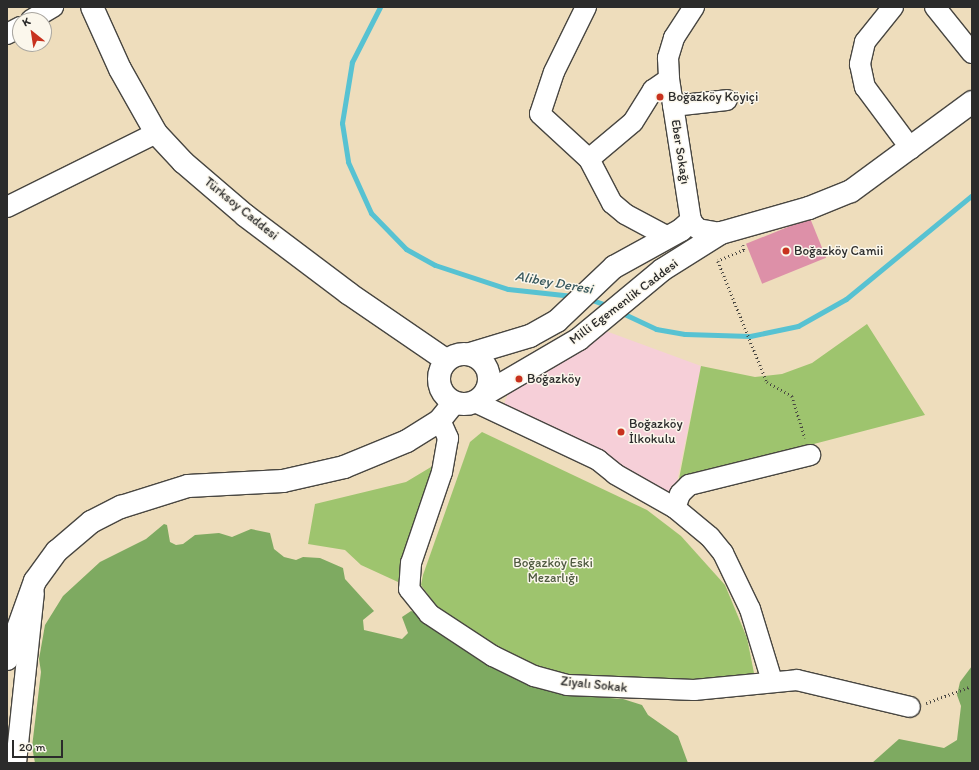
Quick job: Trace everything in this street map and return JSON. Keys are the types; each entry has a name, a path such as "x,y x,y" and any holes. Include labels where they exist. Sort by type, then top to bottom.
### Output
{"main road":[{"name":"Türksoy Caddesi","path":"92,7 120,69 156,133 183,162 246,216 348,293 446,360"},
{"name":"Milli Egemenlik Caddesi","path":"7,659 35,581 71,537 121,507 188,486 283,481 344,467 408,441 471,399 579,338 641,287 728,229 809,208 851,191 911,149 972,102"},
{"path":"470,354 488,370 471,399 447,398 439,384 446,360 461,353 470,354 530,336 557,321 614,267 630,255 668,237 691,220"}],"street":[{"path":"586,7 539,106 545,119 589,159 612,203 625,214 668,237"},
{"name":"Eber Sokağı","path":"691,220 669,79 668,58 674,38 694,7"},
{"path":"893,7 865,42 860,64 865,87 911,149"},
{"path":"944,10 972,52"},
{"path":"589,159 633,122 653,90 669,79"},
{"path":"673,106 727,100"},
{"path":"7,207 156,133"},
{"path":"691,220 698,229 728,229"},
{"path":"471,399 598,460 615,474 675,508 723,553 750,609 772,681"},
{"name":"Ziyalı Sokak","path":"440,420 448,438 442,472 408,578 408,589 429,614 493,656 534,676 567,685 694,690 772,681 817,683 910,707"},
{"path":"675,508 680,494 690,485 810,455"},
{"path":"16,763 35,581"}],"path":[{"path":"728,229 744,250 718,261 767,382 792,396 810,455"},
{"path":"910,707 972,686"}],"shaded area":[{"name":"Boğazköy İlkokulu","path":"603,330 701,366 674,496 502,409 508,394"}],"green space":[{"path":"867,324 925,415 679,479 701,366 755,377 782,374 812,363"},
{"name":"Boğazköy Eski Mezarlığı","path":"482,432 647,510 681,536 725,585 747,638 755,678 620,689 540,669 496,649 440,611 421,585 423,575 470,442"},
{"path":"441,461 442,472 398,582 361,565 345,550 308,544 315,504 406,482"},
{"path":"164,524 167,525 170,542 176,545 183,544 195,535 219,533 232,537 251,529 270,533 274,549 284,557 296,560 303,557 320,558 343,568 345,579 374,611 363,620 364,630 402,639 408,633 402,617 411,611 420,614 428,625 481,661 570,695 623,699 642,705 648,715 678,736 688,763 35,763 32,747 41,672 39,659 45,625 63,596 100,562 146,539"},
{"path":"972,666 972,763 872,763 899,739 944,748 957,740 961,706 957,695 960,682"}],"building":[{"name":"Boğazköy Camii","path":"810,218 826,258 762,284 746,244"}],"waterway":[{"name":"Alibey Deresi","path":"380,7 352,62 342,123 348,162 371,213 406,249 435,265 508,289 573,296"},
{"name":"Alibey Deresi","path":"620,312 656,329 685,334 750,336 798,326 846,299 972,195"},
{"name":"Alibey Deresi","path":"589,299 609,306"}],"place":[{"name":"Boğazköy Köyiçi","path":"660,97"},
{"name":"Boğazköy Camii","path":"786,251"},
{"name":"Boğazköy","path":"519,379"},
{"name":"Boğazköy İlkokulu","path":"621,432"}]}
